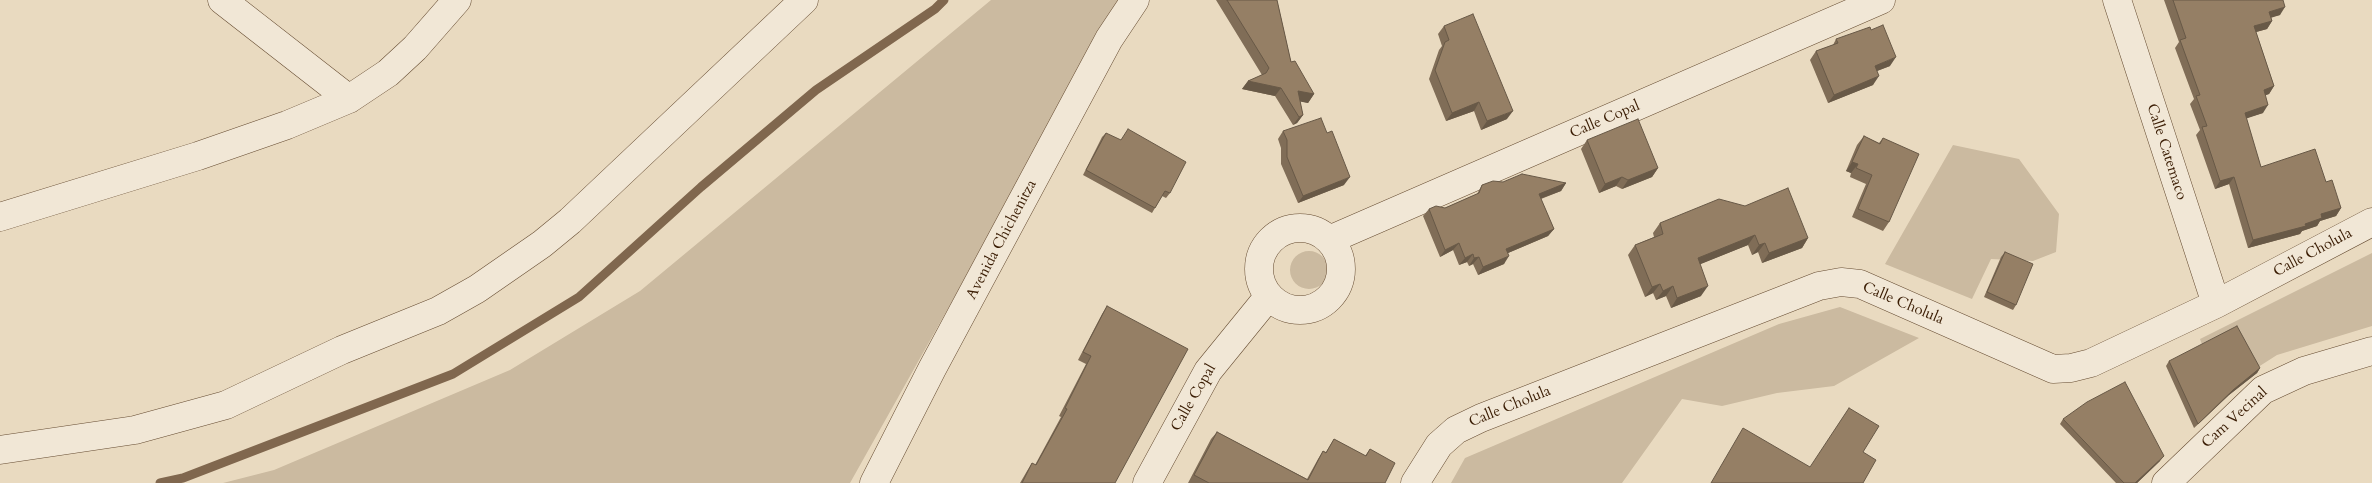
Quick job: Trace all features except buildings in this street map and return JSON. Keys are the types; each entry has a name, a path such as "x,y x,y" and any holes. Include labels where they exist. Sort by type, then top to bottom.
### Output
{"street":[{"path":"222,0 349,99"},
{"path":"0,217 198,156 271,131 349,99 388,73 415,48 457,0"},
{"path":"0,450 135,430 226,405 342,350 438,311 477,289 542,244 570,221 804,0"},
{"name":"Avenida Chichenitza","path":"874,483 932,369 1109,39 1135,0"},
{"name":"Calle Copal","path":"1329,240 1881,0"},
{"name":"Calle Catemaco","path":"2117,0 2216,304"},
{"name":"Calle Cholula","path":"1415,483 1439,445 1456,430 1499,411 1819,286 1841,282 1860,284 2053,369 2071,368 2091,363 2216,304 2372,222"},
{"path":"1308,229 1319,233 1329,240 1336,250 1340,263 1340,276 1336,288 1328,298 1317,306 1305,309 1292,309 1279,304 1269,296 1262,284 1259,271 1260,258 1266,245 1274,237 1284,231 1308,229"},
{"name":"Calle Copal","path":"1147,483 1208,371 1269,296"},
{"name":"Cam Vecinal","path":"2166,483 2263,390 2304,371 2372,351"}],"shaded area":[{"path":"991,0 1121,0 850,483 223,483 274,470 510,370 640,291"},
{"path":"1953,145 2019,159 2059,214 2056,252 2033,261 1991,259 1972,299 1885,264"},
{"path":"1309,251 1322,257 1328,270 1322,283 1309,289 1296,283 1290,270 1296,257"},
{"path":"2372,253 2372,326 2277,355 2219,392 2200,339"},
{"path":"1840,307 1919,338 1834,386 1777,393 1722,406 1682,399 1622,483 1451,483 1465,458 1779,324"}],"waterway":[{"path":"160,483 183,478 453,374 579,297 701,187 816,90 935,9 944,0"}]}
